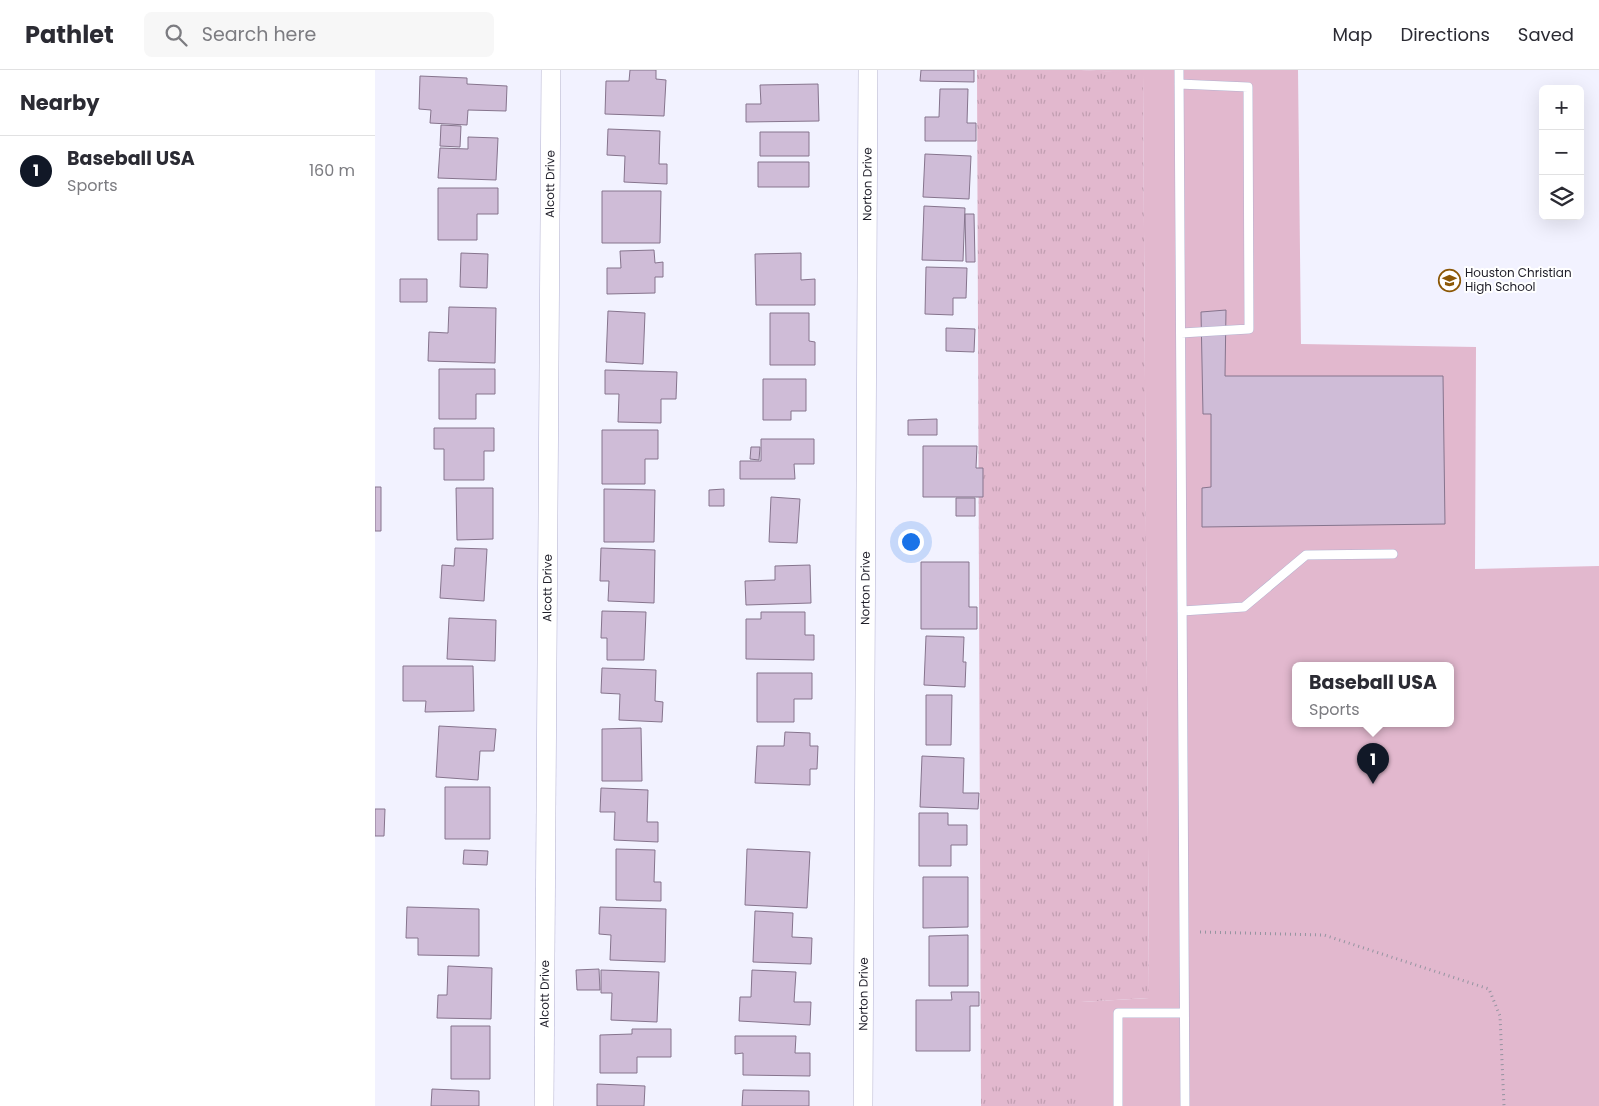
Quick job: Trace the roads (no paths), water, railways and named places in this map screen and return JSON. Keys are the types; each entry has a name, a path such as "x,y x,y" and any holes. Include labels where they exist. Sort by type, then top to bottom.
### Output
{"street":[{"name":"Alcott Drive","path":"544,1106 551,70"},
{"name":"Norton Drive","path":"863,1106 869,70"}],"lane":[{"path":"1179,70 1185,1106"},
{"path":"1179,84 1248,87 1249,329 1181,333"},
{"path":"1182,611 1244,607 1306,554 1393,554"},
{"path":"1118,1106 1118,1013 1184,1013"}],"place":[{"name":"Houston Christian High School","path":"1449,280"},
{"name":"Baseball USA","path":"1373,784"}]}
